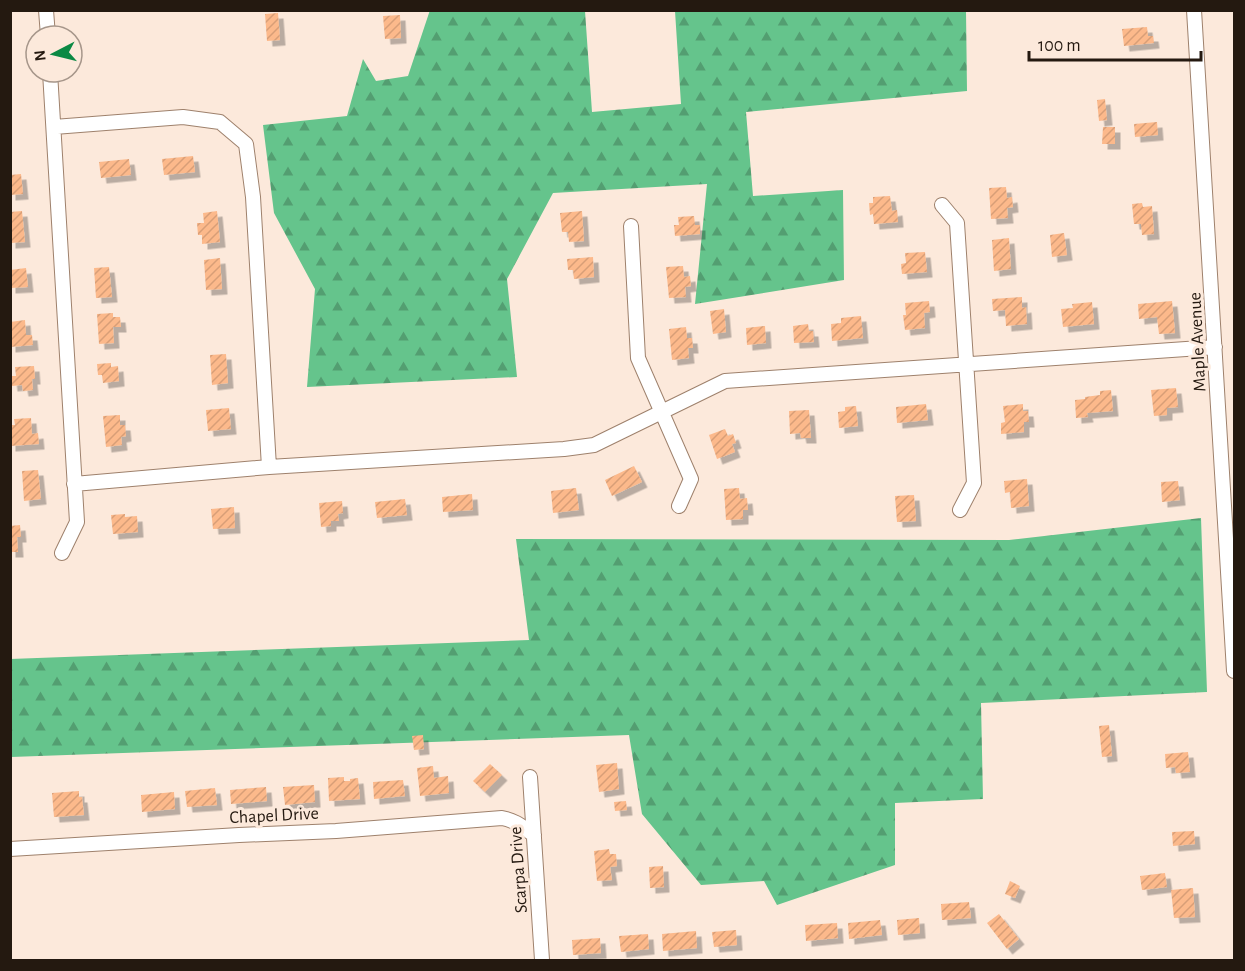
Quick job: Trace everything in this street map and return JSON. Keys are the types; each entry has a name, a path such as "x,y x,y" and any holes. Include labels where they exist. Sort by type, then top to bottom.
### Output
{"street":[{"name":"Maple Avenue","path":"1194,10 1234,671"},
{"path":"51,84 77,522 62,553"},
{"path":"54,127 183,117 220,122 246,144 253,197 268,467"},
{"path":"942,205 957,223 967,364 974,483 960,510"},
{"path":"631,226 638,358 691,479 679,506"},
{"path":"74,484 268,467 594,445 725,381 1215,347"},
{"name":"Scarpa Drive","path":"530,777 542,960"},
{"name":"Chapel Drive","path":"10,849 227,835 336,831 502,819 520,824 534,835"}],"green space":[{"path":"430,10 585,11 592,112 681,104 675,11 966,11 967,91 746,112 753,196 843,190 844,280 695,304 707,184 553,193 507,279 517,377 307,387 315,289 274,213 263,125 347,116 363,59 376,81 408,76"},
{"path":"1201,518 1207,692 981,703 983,799 895,803 895,865 777,905 764,881 701,885 642,814 629,735 11,757 10,659 529,640 516,539 1009,540"}],"building":[{"path":"278,13 280,40 267,41 265,14"},
{"path":"400,15 401,38 385,39 383,16"},
{"path":"1147,27 1148,36 1153,36 1154,43 1124,46 1122,29"},
{"path":"1105,99 1107,120 1099,121 1097,100"},
{"path":"1157,122 1158,135 1135,137 1134,124"},
{"path":"1103,127 1115,127 1115,144 1102,144"},
{"path":"193,156 195,172 164,175 162,159"},
{"path":"129,159 131,175 101,178 99,162"},
{"path":"21,174 23,194 10,195 10,175"},
{"path":"1006,187 1007,198 1012,197 1013,207 1007,208 1008,218 991,219 989,188"},
{"path":"890,196 892,211 897,210 898,222 874,224 873,214 870,215 869,203 873,203 873,197"},
{"path":"1142,203 1143,207 1152,206 1154,234 1142,235 1141,224 1134,224 1132,204"},
{"path":"22,211 25,242 10,243 10,212"},
{"path":"217,211 220,242 202,244 202,235 198,235 197,223 204,223 203,213"},
{"path":"582,211 584,241 569,242 568,232 562,232 560,213"},
{"path":"694,216 695,225 700,225 700,234 675,236 674,225 679,225 678,217"},
{"path":"1064,233 1067,255 1052,257 1050,235"},
{"path":"1009,238 1011,269 994,271 992,240"},
{"path":"925,252 927,272 902,274 901,264 906,263 905,253"},
{"path":"593,257 594,277 574,279 573,270 568,270 567,259"},
{"path":"220,258 222,289 206,290 204,260"},
{"path":"683,266 684,277 690,276 691,286 685,287 686,297 669,298 666,267"},
{"path":"109,267 112,297 96,298 94,268"},
{"path":"26,268 28,287 10,288 10,270"},
{"path":"1022,297 1022,308 1026,307 1027,324 1006,326 1005,310 993,311 992,299"},
{"path":"929,301 930,312 924,313 925,328 905,330 903,315 906,315 905,303"},
{"path":"1172,301 1175,333 1159,334 1157,317 1139,319 1138,304"},
{"path":"1092,302 1094,324 1063,327 1061,309 1073,308 1072,304"},
{"path":"724,309 726,332 713,334 710,311"},
{"path":"113,313 113,317 120,317 121,327 113,327 114,343 99,344 97,314"},
{"path":"861,316 863,338 832,341 831,324 841,323 841,318"},
{"path":"25,320 26,335 32,335 33,345 10,347 10,322"},
{"path":"808,324 809,331 813,331 814,342 794,343 793,326"},
{"path":"765,326 766,343 747,345 746,328"},
{"path":"686,327 687,338 692,338 693,348 688,348 689,358 672,360 669,329"},
{"path":"226,354 228,383 212,385 210,355"},
{"path":"111,363 111,367 118,366 119,381 103,383 102,375 98,375 97,364"},
{"path":"34,366 33,390 23,391 22,385 12,386 11,376 16,376 15,367"},
{"path":"1176,388 1178,407 1167,408 1167,415 1154,416 1151,390"},
{"path":"1111,390 1113,411 1087,413 1088,417 1076,418 1075,400 1100,395 1100,391"},
{"path":"926,404 928,420 897,423 896,407"},
{"path":"1023,404 1023,411 1028,411 1029,422 1024,422 1024,432 1001,434 1001,423 1005,422 1003,406"},
{"path":"856,406 858,426 839,428 838,412 845,411 845,407"},
{"path":"229,408 231,429 208,431 206,410"},
{"path":"809,410 811,438 801,438 800,433 790,434 789,411"},
{"path":"120,415 120,425 125,425 126,436 121,437 122,445 106,447 103,416"},
{"path":"31,418 32,434 38,433 39,444 10,446 10,425 15,425 14,419"},
{"path":"725,429 728,436 733,434 736,443 732,444 735,452 717,459 709,435"},
{"path":"634,466 642,482 612,496 605,480"},
{"path":"38,470 41,499 24,501 22,471"},
{"path":"1027,479 1029,506 1011,508 1010,492 1005,493 1004,481"},
{"path":"1178,481 1180,500 1162,502 1161,482"},
{"path":"576,488 579,510 553,513 551,491"},
{"path":"739,488 740,499 747,498 748,510 743,510 743,519 726,520 724,489"},
{"path":"472,494 473,510 443,512 442,497"},
{"path":"914,495 916,521 897,522 895,496"},
{"path":"405,499 407,515 377,518 375,502"},
{"path":"342,501 343,513 338,514 339,521 331,521 331,526 321,527 319,503"},
{"path":"234,507 235,528 213,529 211,509"},
{"path":"125,514 125,517 137,516 138,532 113,534 111,515"},
{"path":"20,525 21,537 17,537 18,552 10,552 10,526"},
{"path":"1109,725 1112,756 1102,757 1099,726"},
{"path":"423,735 424,749 414,750 412,736"},
{"path":"1188,752 1190,772 1176,773 1175,767 1166,768 1165,754"},
{"path":"617,763 619,789 599,792 596,765"},
{"path":"490,764 502,775 485,792 473,781"},
{"path":"433,766 434,778 448,776 449,793 420,796 417,768"},
{"path":"344,777 344,781 358,778 360,799 329,801 328,778"},
{"path":"403,780 405,796 374,799 373,782"},
{"path":"314,785 315,802 285,805 283,787"},
{"path":"266,787 267,801 231,804 230,790"},
{"path":"215,788 217,805 187,807 185,791"},
{"path":"79,791 84,815 54,817 52,793"},
{"path":"174,792 175,809 142,812 141,795"},
{"path":"626,801 627,810 615,811 614,802"},
{"path":"1194,831 1195,844 1173,846 1172,832"},
{"path":"609,849 610,854 616,854 617,866 610,867 612,880 597,881 594,851"},
{"path":"663,866 664,887 650,888 649,867"},
{"path":"1165,873 1167,887 1142,890 1140,876"},
{"path":"1010,881 1020,886 1015,898 1005,894"},
{"path":"1193,888 1195,917 1174,918 1171,890"},
{"path":"969,902 971,918 942,920 941,904"},
{"path":"999,914 1019,939 1007,949 987,923"},
{"path":"919,918 920,933 898,935 897,920"},
{"path":"880,920 882,935 849,939 848,923"},
{"path":"837,923 838,938 806,941 805,925"},
{"path":"736,930 737,945 714,947 712,932"},
{"path":"696,931 697,948 663,951 662,934"},
{"path":"648,934 649,949 621,952 619,936"},
{"path":"600,938 601,953 573,955 572,940"}]}
